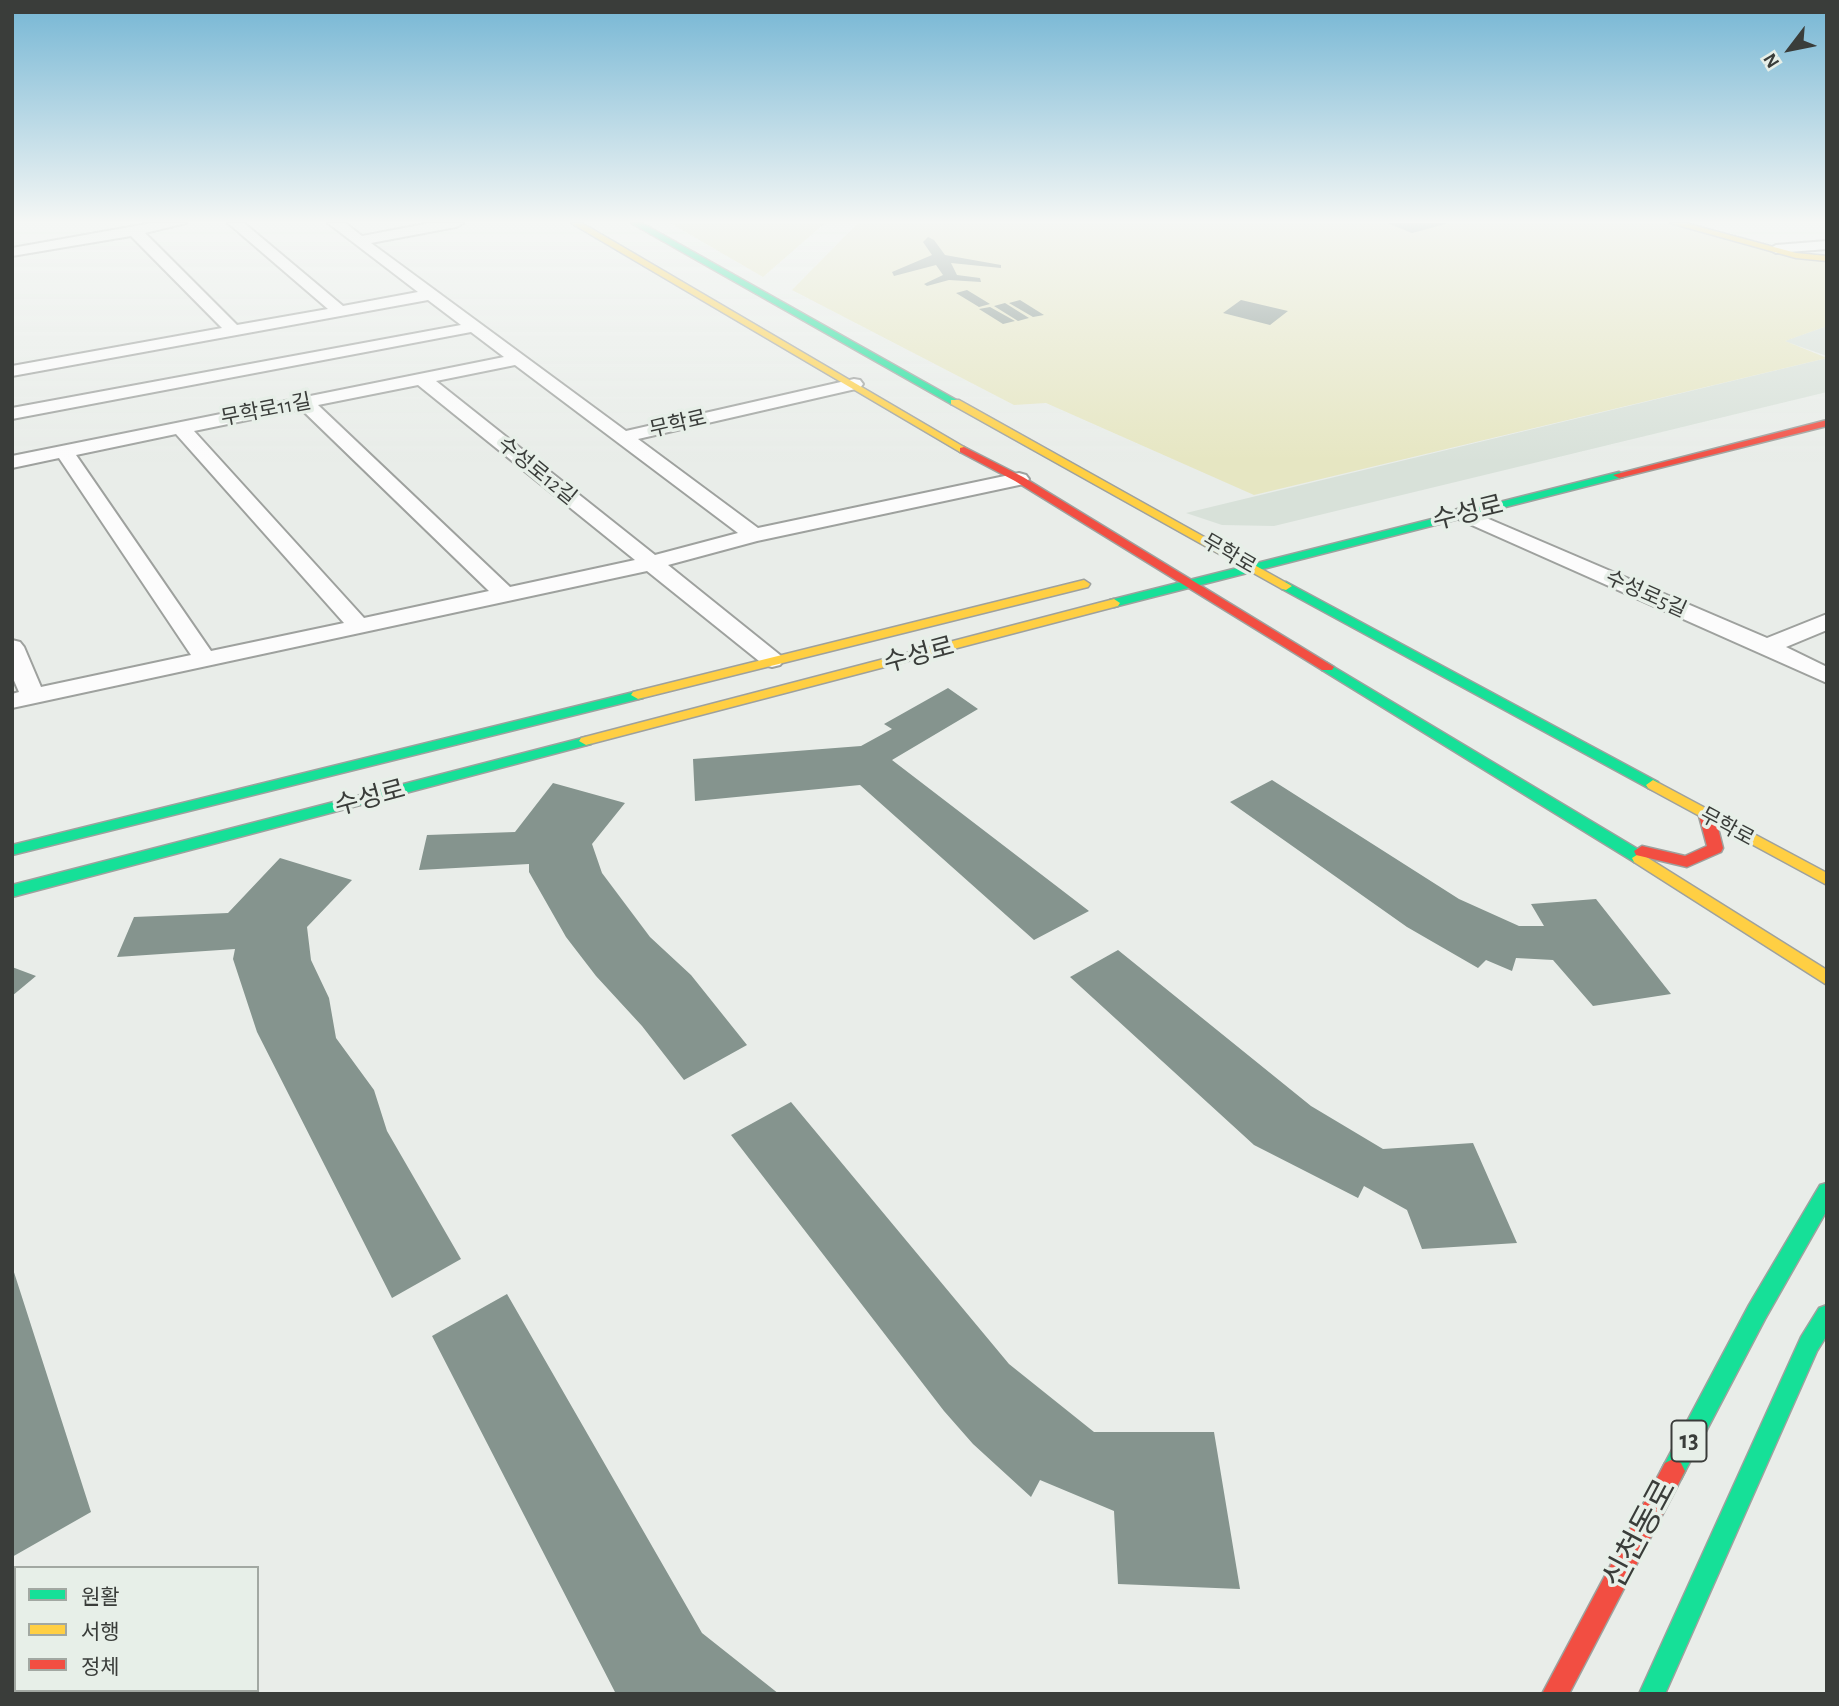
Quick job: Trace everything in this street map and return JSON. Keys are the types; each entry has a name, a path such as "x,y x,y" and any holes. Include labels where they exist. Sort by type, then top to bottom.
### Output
{"main road":[{"name":"무학로","path":"713,303 964,450 1019,479 1586,826 1827,979"},
{"name":"무학로","path":"778,303 1253,568 1827,880"},
{"name":"수성로","path":"12,891 1188,584 1827,423"},
{"path":"1133,573 1248,545"},
{"name":"수성로","path":"12,850 1106,579"},
{"path":"1586,826 1651,855 1687,862 1715,848 1707,816"},
{"name":"신천동로","path":"1555,1694 1750,1324 1827,1191"},
{"path":"1653,1694 1809,1344 1827,1315"}],"street":[{"path":"206,303 234,331"},
{"path":"330,303 340,311"},
{"path":"12,371 387,303"},
{"path":"440,303 520,359 754,535"},
{"name":"무학로11길","path":"12,414 474,327"},
{"name":"무학로11길","path":"12,462 520,359"},
{"name":"수성로12길","path":"422,379 772,660"},
{"name":"무학로","path":"624,437 855,384"},
{"path":"305,402 505,594"},
{"path":"181,428 359,626"},
{"path":"64,452 205,659"},
{"path":"12,647 23,699 652,563 754,535 1019,479"},
{"name":"수성로5길","path":"1463,514 1827,676"},
{"path":"1767,647 1827,621"}],"shaded area":[{"path":"1827,326 1827,356 1784,341"},
{"path":"1827,358 1827,392 1274,526 1222,525 1186,513"}],"green space":[{"path":"816,303 1827,303 1827,326 1785,341 1827,358 1254,495 1046,403 1014,405"}],"building":[{"path":"972,303 990,304 979,307"},
{"path":"1005,303 1029,318 1018,321 994,306"},
{"path":"1009,303 1024,303 1044,315 1033,317"},
{"path":"1237,303 1252,303 1288,311 1270,325 1223,313"},
{"path":"990,307 1015,321 1003,324 979,309"},
{"path":"948,688 978,709 892,760 1089,911 1034,940 860,785 695,801 693,759 861,746 892,729 884,724"},
{"path":"1272,780 1459,899 1519,926 1544,926 1531,904 1596,899 1671,994 1593,1006 1553,960 1516,958 1512,971 1486,960 1478,968 1407,927 1230,802"},
{"path":"553,783 625,803 592,844 602,873 650,937 691,975 747,1045 684,1080 566,937 529,872 529,864 419,870 427,835 515,832"},
{"path":"280,858 352,880 307,927 311,960 329,998 336,1038 374,1090 387,1131 461,1259 392,1298 257,1032 233,959 235,949 117,957 134,917 228,913"},
{"path":"1118,950 1311,1106 1383,1149 1473,1143 1517,1243 1422,1249 1407,1210 1364,1186 1358,1198 1254,1145 1070,977"},
{"path":"12,967 36,976 12,996"},
{"path":"791,1102 1009,1364 1094,1432 1214,1432 1240,1589 1118,1584 1114,1511 1040,1480 1031,1497 973,1444 944,1411 731,1135"},
{"path":"12,1266 91,1512 12,1557"},
{"path":"507,1294 702,1633 779,1694 616,1694 432,1336"},
{"path":"42,1692 163,1694 43,1694"}],"traffic: fast":[{"path":"777,303 955,402"},
{"path":"1114,603 1619,475"},
{"path":"1286,586 1653,785"},
{"path":"1327,667 1640,858"},
{"path":"12,850 638,695"},
{"path":"12,891 586,741"},
{"path":"1673,1471 1757,1312 1827,1191"},
{"path":"1652,1694 1809,1344 1827,1315"}],"traffic: slow":[{"path":"711,303 964,450"},
{"path":"955,402 1286,586"},
{"path":"638,695 1084,584"},
{"path":"586,741 1114,603"},
{"path":"1653,785 1827,880"},
{"path":"1640,858 1827,979"}],"traffic: jam":[{"path":"1619,475 1827,423"},
{"path":"964,450 1019,479 1327,667"},
{"path":"1642,851 1687,862 1715,848 1707,816"},
{"path":"1555,1694 1673,1471"}]}
